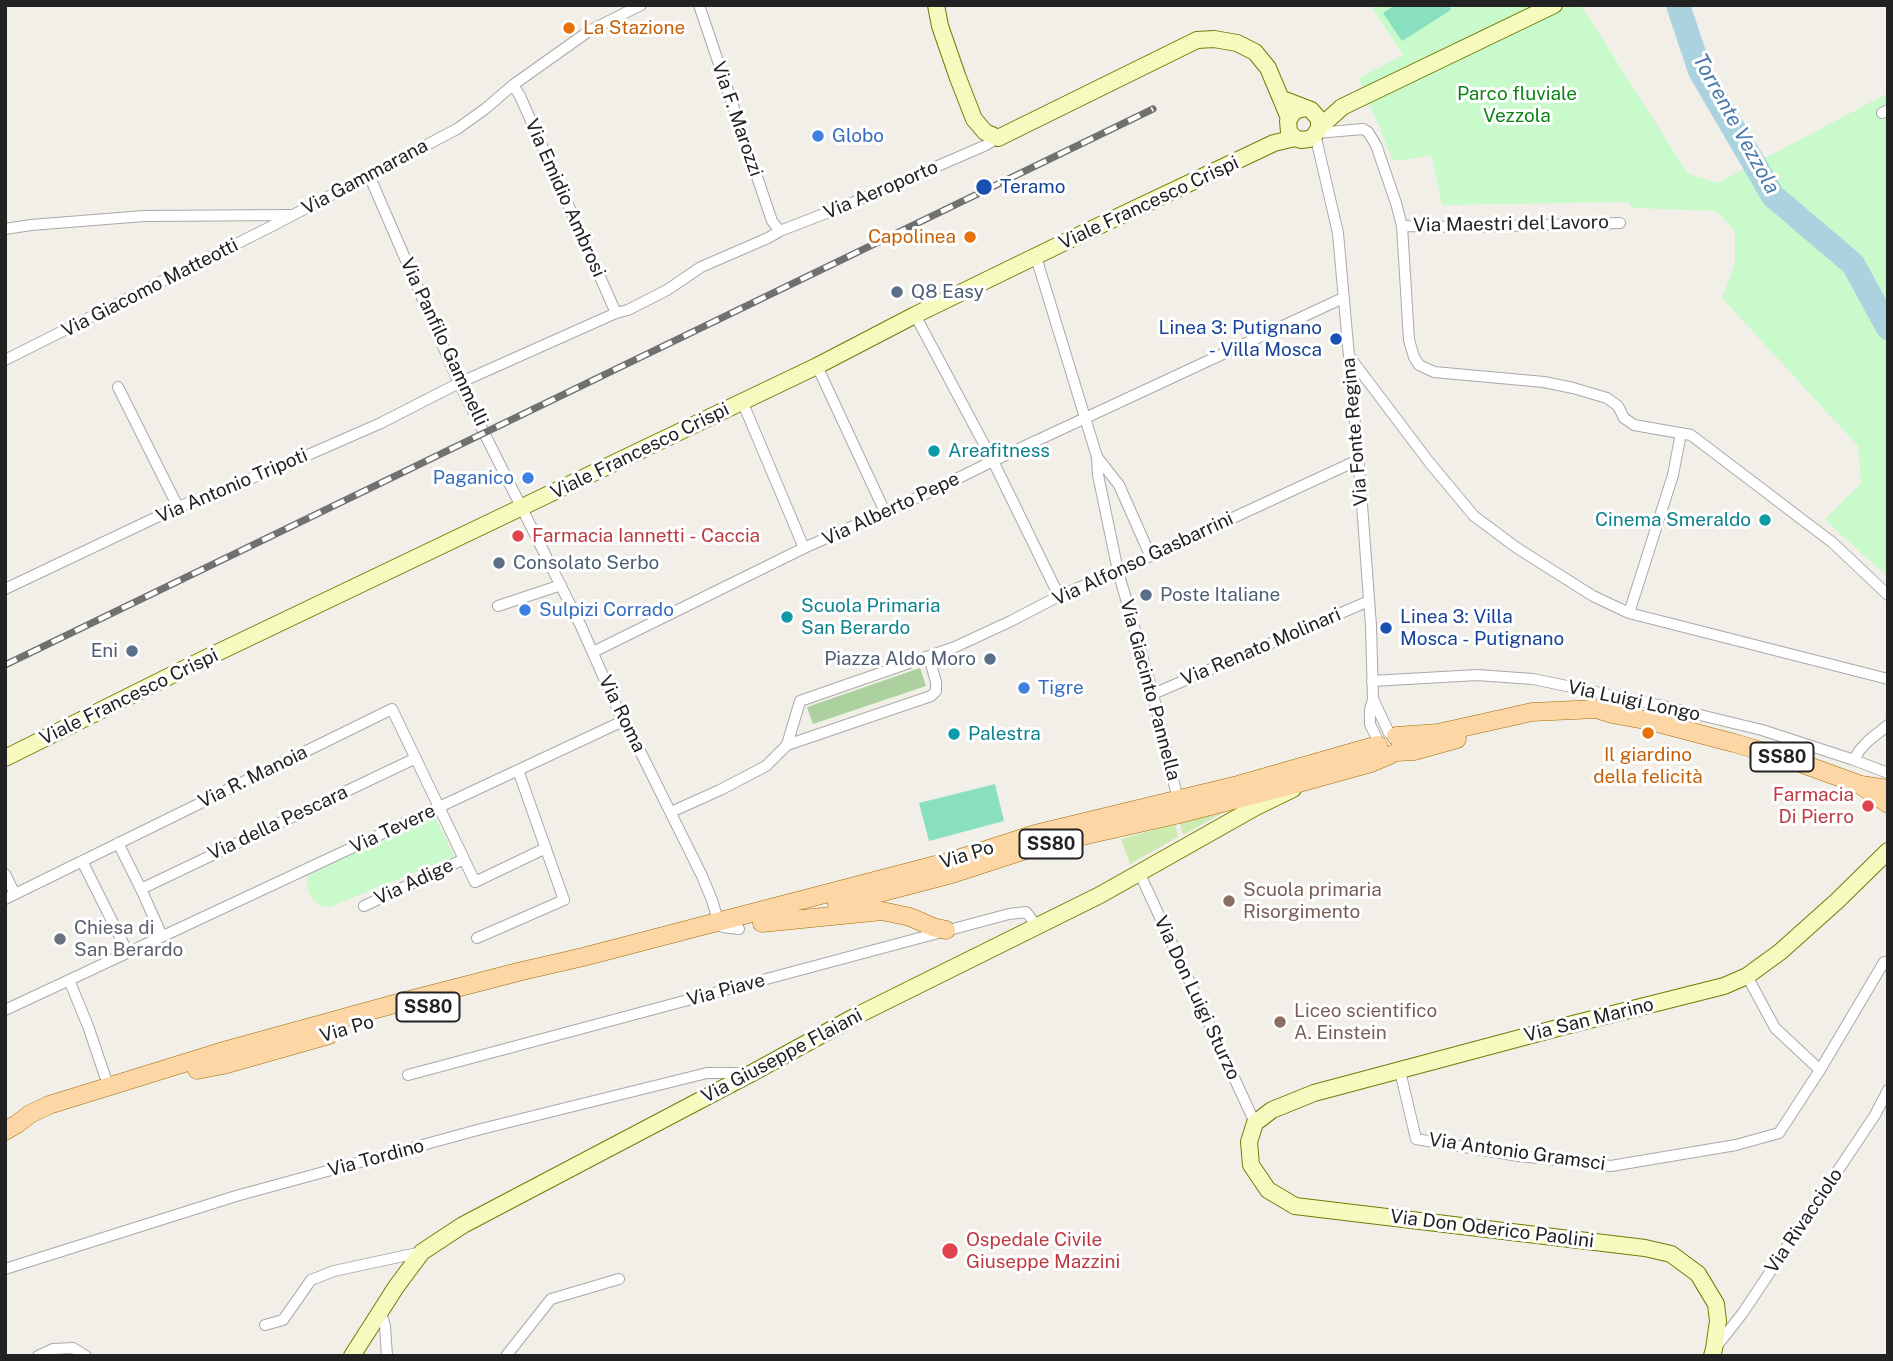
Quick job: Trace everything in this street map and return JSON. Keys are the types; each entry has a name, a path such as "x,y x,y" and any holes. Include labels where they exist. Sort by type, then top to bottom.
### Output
{"main road":[{"name":"SS80","path":"1388,744 1414,751 1517,725 1596,719 1612,715 1657,723 1734,743 1861,785 1888,789"},
{"name":"Via Giuseppe Flaiani","path":"1315,771 1371,763 1388,744"},
{"name":"Via Po","path":"5,1130 49,1105 220,1052 386,1006 951,861 1035,834 1315,771"},
{"name":"SS80","path":"1270,790 1315,771"},
{"name":"SS80","path":"1861,785 1888,804"},
{"name":"Via Po","path":"114,1087 223,1065 402,1014 762,923 838,910 1038,846 1270,790"},
{"path":"946,930 910,917 882,911 838,910 836,898 939,870 951,861"},
{"path":"574,971 583,963 710,931 718,922"},
{"name":"Via Po","path":"5,1119 30,1114"}],"street":[{"name":"Via Gammarana","path":"5,229 144,216 294,215 457,129 589,31 642,5"},
{"name":"Via F. Marozzi","path":"699,5 772,221 780,231"},
{"path":"936,5 940,26 974,118 985,132 998,138"},
{"path":"1304,131 1342,107 1554,5"},
{"name":"Via Aeroporto","path":"459,383 628,310 667,290 701,267 780,231 984,146 1197,40 1214,38 1237,43 1255,52 1268,68 1282,99 1304,131"},
{"name":"Via Emidio Ambrosi","path":"513,85 616,313"},
{"path":"1282,99 1309,110 1319,119 1304,131"},
{"path":"1304,131 1294,111 1342,107"},
{"name":"Via Maestri del Lavoro","path":"1304,131 1358,129 1367,132 1376,145 1402,226 1409,340 1419,365 1434,372 1544,382 1573,388 1607,398 1618,406 1624,418 1634,425 1691,435 1833,543 1888,595"},
{"name":"Viale Francesco Crispi","path":"5,758 188,667 817,366 915,315 1304,131"},
{"name":"Via Fonte Regina","path":"1304,131 1321,167 1338,233 1358,460 1373,699 1388,744"},
{"name":"Via Panfilo Gammelli","path":"369,175 459,383 523,507"},
{"name":"Via Giacomo Matteotti","path":"5,360 294,215"},
{"name":"Via Maestri del Lavoro","path":"1402,226 1620,223"},
{"name":"Via Giacinto Pannella","path":"1036,257 1097,457 1098,475 1118,571 1153,694 1178,800"},
{"name":"Via Alberto Pepe","path":"593,652 804,548 1343,298"},
{"path":"915,315 993,461 1059,596"},
{"path":"1349,356 1429,462 1474,516 1517,548 1593,596 1629,613 1888,679"},
{"path":"817,366 885,512"},
{"name":"Via Antonio Tripoti","path":"5,589 178,508 381,423 459,383"},
{"path":"118,387 178,508"},
{"path":"742,401 804,548"},
{"path":"1629,613 1673,475 1681,433"},
{"name":"Via Giacinto Pannella","path":"1097,457 1119,485 1150,555"},
{"name":"Via Alfonso Gasbarrini","path":"787,745 800,701 929,657 1358,460"},
{"name":"Via Roma","path":"523,507 623,721 702,876 718,922"},
{"path":"498,606 561,585"},
{"name":"Via Renato Molinari","path":"1153,694 1368,601"},
{"path":"671,812 766,766 787,745 931,696 936,691 936,682 929,657"},
{"name":"Via Luigi Longo","path":"1372,681 1478,675 1533,679 1762,730 1888,773"},
{"name":"Via R. Manoia","path":"10,896 392,709 475,881 545,848"},
{"name":"Via Tevere","path":"5,1010 623,721"},
{"path":"1854,760 1868,741 1888,725"},
{"name":"Via della Pescara","path":"141,889 416,758"},
{"path":"477,938 564,900 518,770"},
{"name":"Via Giuseppe Flaiani","path":"352,1356 422,1252 463,1225 856,1016 1100,895 1315,771"},
{"name":"Via Giuseppe Flaiani","path":"1256,807 1270,790"},
{"path":"118,844 162,936"},
{"name":"Via San Marino","path":"1255,1123 1272,1110 1314,1093 1724,986 1746,976 1789,944 1888,851"},
{"name":"Via Adige","path":"364,906 464,859"},
{"path":"82,861 128,953"},
{"name":"Via Don Luigi Sturzo","path":"1139,872 1255,1123"},
{"path":"5,874 10,896"},
{"name":"Via Piave","path":"408,1075 1009,914 1026,912 1038,927"},
{"path":"718,922 723,926 739,929"},
{"name":"Via Antonio Gramsci","path":"1400,1070 1416,1139 1519,1156 1612,1166 1736,1145 1779,1133 1820,1070 1884,961"},
{"path":"1746,976 1774,1028 1820,1070"},
{"path":"69,980 114,1087"},
{"name":"Via Tordino","path":"5,1269 236,1196 481,1129 707,1073 752,1073"},
{"name":"Via Rivacciolo","path":"1713,1352 1742,1314 1875,1115 1888,1090"},
{"name":"Via Don Oderico Paolini","path":"1255,1123 1249,1142 1251,1165 1268,1190 1295,1206 1645,1248 1671,1254 1698,1274 1716,1304 1718,1321 1713,1352"},
{"path":"265,1325 282,1320 311,1280 334,1271 422,1252"},
{"path":"506,1356 551,1299 618,1279"},
{"path":"381,1312 387,1356"},
{"path":"38,1356 53,1349 73,1348 86,1356"}],"green space":[{"name":"Parco fluviale Vezzola","path":"1370,5 1581,5 1688,174 1718,183 1888,93 1888,577 1825,520 1861,483 1858,446 1722,298 1735,263 1735,231 1717,211 1633,208 1628,202 1442,205 1432,156 1393,161 1359,78 1403,55"},
{"path":"1395,5 1448,5 1451,10 1402,41 1383,13"},
{"path":"920,668 926,686 813,724 807,707"},
{"path":"995,784 1004,821 929,841 919,803"},
{"path":"1224,812 1183,835 1180,823"},
{"path":"434,815 454,856 330,907 314,901 308,891 309,874"},
{"path":"1175,824 1178,837 1130,864 1121,839"}],"waterway":[{"name":"Torrente Vezzola","path":"1678,5 1700,71 1773,196 1853,264 1888,328"}],"railway":[{"path":"5,665 1153,109"}],"place":[{"name":"La Stazione","path":"569,28"},
{"name":"Globo","path":"818,136"},
{"name":"Teramo","path":"984,187"},
{"name":"Capolinea","path":"970,237"},
{"name":"Q8 Easy","path":"897,292"},
{"name":"Linea 3: Putignano - Villa Mosca","path":"1336,339"},
{"name":"Areafitness","path":"934,451"},
{"name":"Paganico","path":"528,478"},
{"name":"Cinema Smeraldo","path":"1765,520"},
{"name":"Farmacia Iannetti - Caccia","path":"518,536"},
{"name":"Consolato Serbo","path":"499,563"},
{"name":"Poste Italiane","path":"1146,595"},
{"name":"Sulpizi Corrado","path":"525,610"},
{"name":"Scuola Primaria San Berardo","path":"787,617"},
{"name":"Linea 3: Villa Mosca - Putignano","path":"1386,628"},
{"name":"Eni","path":"132,651"},
{"name":"Piazza Aldo Moro","path":"990,659"},
{"name":"Tigre","path":"1024,688"},
{"name":"Il giardino della felicità","path":"1648,733"},
{"name":"Palestra","path":"954,734"},
{"name":"Farmacia Di Pierro","path":"1868,806"},
{"name":"Scuola primaria Risorgimento","path":"1229,901"},
{"name":"Chiesa di San Berardo","path":"60,939"},
{"name":"Liceo scientifico A. Einstein","path":"1280,1022"},
{"name":"Ospedale Civile Giuseppe Mazzini","path":"950,1251"}]}
